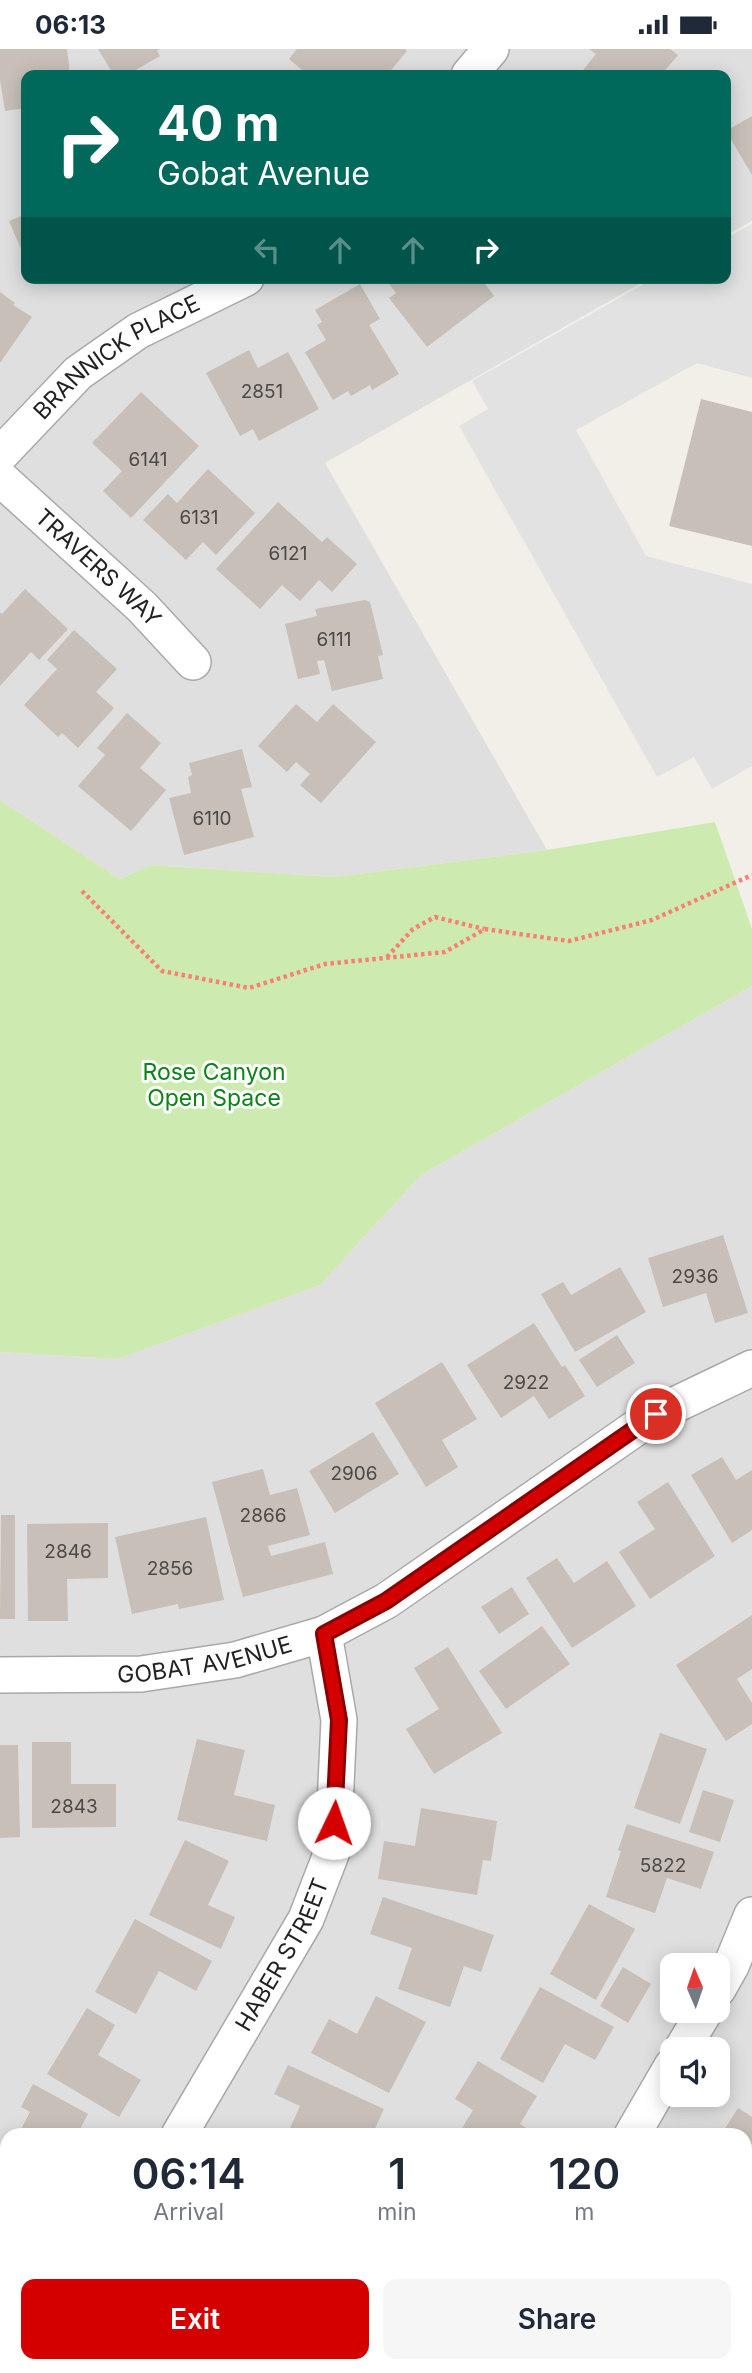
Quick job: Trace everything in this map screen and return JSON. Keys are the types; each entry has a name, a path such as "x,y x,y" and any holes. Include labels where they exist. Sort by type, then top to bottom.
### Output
{"street":[{"path":"474,70 491,49"},
{"name":"BRANNICK PLACE","path":"0,455 78,373 138,331 234,284"},
{"name":"TRAVERS WAY","path":"0,478 142,607 193,663"},
{"name":"GOBAT AVENUE","path":"0,1675 142,1674 235,1660 324,1634 386,1601 656,1414 752,1368"},
{"name":"HABER STREET","path":"183,2128 306,1919 333,1849 339,1720 324,1634"},
{"path":"730,1968 752,1915"},
{"path":"636,2128 660,2087"}],"path":[{"path":"387,958 413,929 435,917 485,929 569,941 652,920 752,875"},
{"path":"82,891 162,971 249,988 325,964 445,952 485,929"}],"shaded area":[{"path":"0,49 752,49 752,221 731,232 731,70 21,70 21,284 639,284 325,463 547,850 334,877 151,865 120,879 0,800"},
{"path":"752,224 752,378 697,363 576,430 646,556 752,584 752,766 712,789 694,757 657,777 459,426 488,409 472,381 644,284 731,284 731,235"},
{"path":"752,986 752,2128 0,2128 0,1352 118,1359 320,1285 421,1175"}],"green space":[{"name":"Rose Canyon Open Space","path":"0,800 120,879 151,865 334,877 547,850 715,822 752,929 752,986 421,1175 320,1285 118,1359 0,1352"}],"building":[{"path":"0,49 67,49 69,70 21,70 21,109 5,111 0,80"},
{"path":"98,49 160,49 157,51 160,56 136,70 111,70"},
{"path":"297,49 407,51 391,70 302,70 289,59"},
{"path":"589,49 670,49 678,55 665,70 583,70 596,54"},
{"path":"752,116 752,175 731,139 731,128"},
{"path":"21,216 21,249 9,221"},
{"path":"360,284 380,319 369,325 399,374 372,390 370,385 351,396 348,391 333,400 305,352 326,340 317,325 322,322 315,310"},
{"path":"389,284 485,284 494,296 427,347 389,298 396,293"},
{"path":"0,292 15,303 13,305 32,317 0,363"},
{"path":"249,350 258,368 288,352 319,409 259,441 253,429 240,436 206,373"},
{"path":"141,392 199,446 131,518 103,491 122,471 92,443"},
{"path":"701,399 752,412 752,546 669,526"},
{"path":"208,469 255,513 216,555 203,542 186,560 143,520 168,494 177,503"},
{"path":"278,502 322,542 327,537 357,564 332,592 319,580 300,601 282,585 260,609 216,569"},
{"path":"25,589 68,629 39,660 31,652 0,686 0,612 2,614"},
{"path":"365,600 370,602 383,655 378,656 383,679 332,691 324,660 317,661 320,674 298,679 285,624 317,616 315,609"},
{"path":"74,630 117,669 96,692 114,708 78,748 62,733 58,737 24,705 57,669 47,660"},
{"path":"296,704 317,722 333,704 376,742 321,803 300,785 310,774 296,762 287,772 258,746"},
{"path":"127,713 161,743 140,768 166,790 131,831 78,786 105,755 97,748"},
{"path":"242,749 252,787 241,789 254,837 184,855 169,798 191,793 188,777 192,775 189,763"},
{"path":"723,1235 748,1313 715,1323 706,1293 663,1307 648,1258"},
{"path":"620,1267 646,1312 575,1352 541,1294 563,1282 571,1295"},
{"path":"534,1323 562,1367 565,1365 585,1396 549,1419 534,1396 501,1418 467,1365"},
{"path":"617,1335 635,1363 597,1387 579,1360"},
{"path":"442,1362 477,1419 442,1440 458,1467 426,1487 375,1403"},
{"path":"373,1432 399,1474 335,1513 309,1471"},
{"path":"722,1457 736,1480 752,1470 752,1530 732,1543 691,1475"},
{"path":"263,1469 270,1495 297,1488 310,1535 268,1546 271,1556 325,1542 333,1574 243,1597 212,1482"},
{"path":"668,1482 715,1556 650,1599 619,1552 655,1529 637,1502"},
{"path":"1,1515 15,1515 15,1619 0,1619"},
{"path":"206,1517 224,1600 179,1609 178,1604 132,1614 115,1537"},
{"path":"108,1523 108,1578 67,1579 68,1621 28,1621 27,1524"},
{"path":"557,1558 574,1583 607,1561 636,1606 572,1648 526,1578"},
{"path":"512,1587 529,1614 499,1634 481,1607"},
{"path":"752,1615 752,1669 737,1679 752,1703 752,1724 726,1741 676,1665"},
{"path":"542,1626 570,1664 506,1709 479,1671"},
{"path":"448,1647 502,1733 434,1774 406,1729 439,1709 414,1668"},
{"path":"660,1733 707,1749 680,1824 634,1808"},
{"path":"197,1739 245,1750 234,1795 275,1805 267,1841 177,1820"},
{"path":"32,1742 71,1742 71,1784 116,1784 116,1827 32,1828"},
{"path":"0,1745 18,1745 20,1837 0,1838"},
{"path":"703,1790 734,1800 720,1842 689,1832"},
{"path":"421,1808 497,1821 491,1861 483,1860 477,1895 378,1879 384,1841 415,1846"},
{"path":"627,1824 714,1852 701,1889 667,1878 655,1913 606,1897"},
{"path":"185,1840 229,1861 208,1905 235,1917 221,1949 149,1915"},
{"path":"383,1897 494,1935 481,1972 464,1966 450,2007 398,1989 412,1948 370,1934"},
{"path":"589,1904 635,1929 596,2000 550,1974"},
{"path":"135,1919 212,1961 196,1991 159,1971 136,2014 95,1992"},
{"path":"623,1967 651,1984 628,2023 600,2006"},
{"path":"540,1987 614,2027 595,2060 565,2044 543,2083 500,2059"},
{"path":"376,1996 426,2022 389,2093 311,2053 329,2019 357,2034"},
{"path":"87,2008 115,2025 98,2055 141,2080 119,2117 47,2074"},
{"path":"478,2061 537,2096 520,2124 527,2128 462,2128 473,2110 455,2099"},
{"path":"288,2065 384,2109 375,2128 290,2128 300,2106 274,2094"},
{"path":"33,2084 88,2114 81,2128 22,2128 30,2112 21,2107"},
{"path":"738,2108 752,2117 752,2128 725,2128"}],"route":[{"path":"334,1823 339,1720 324,1634 386,1601 656,1414"}]}
